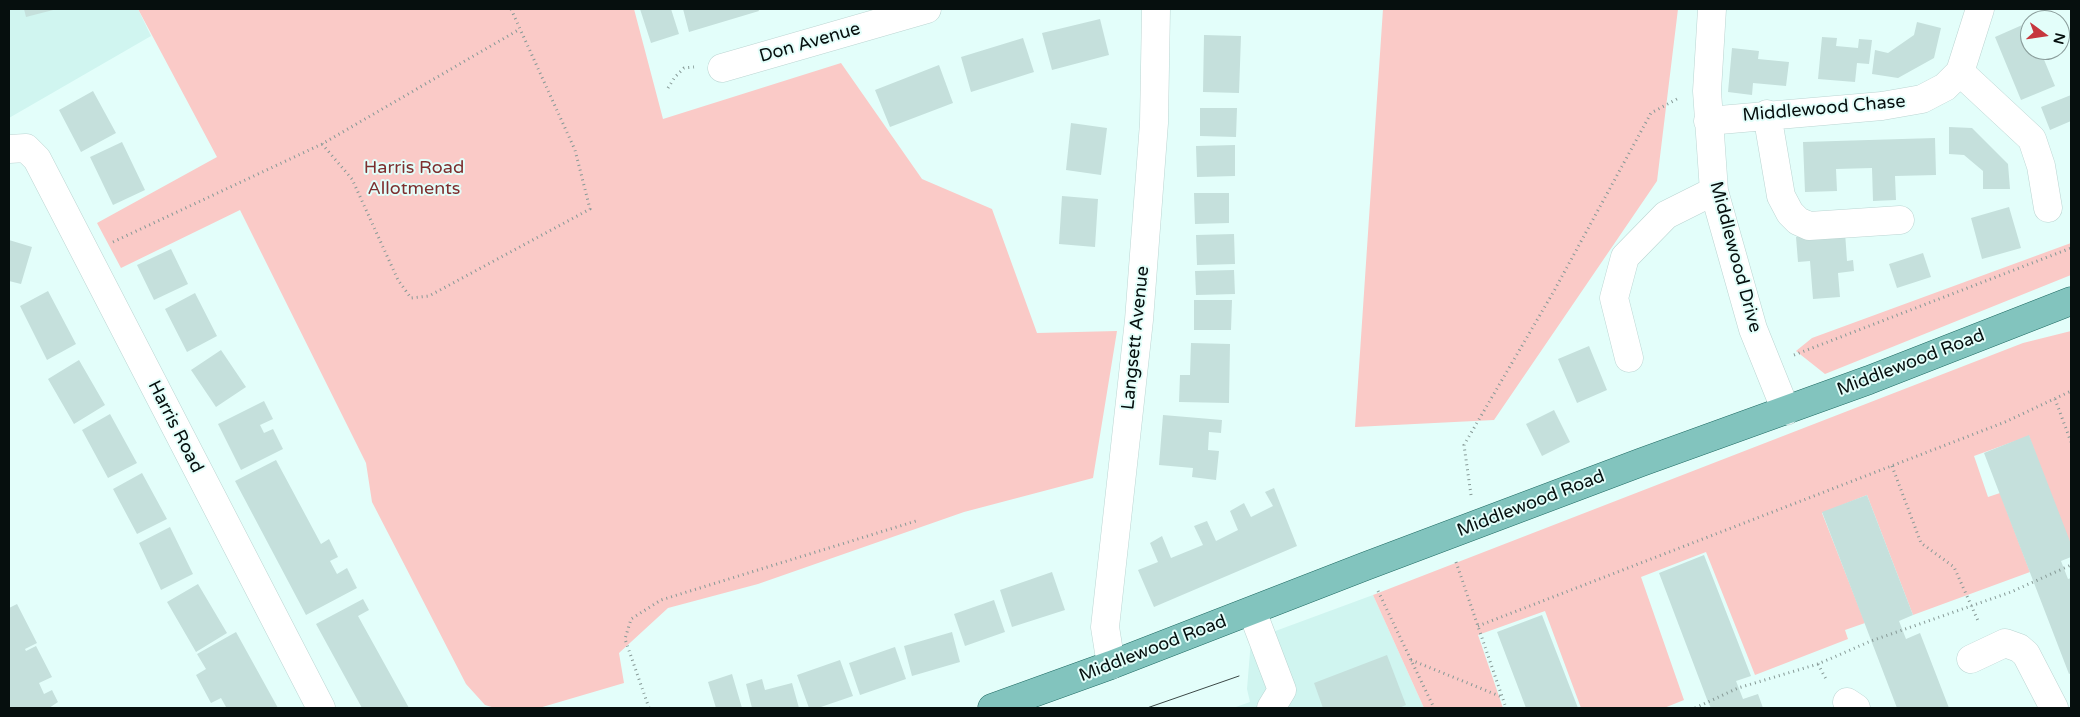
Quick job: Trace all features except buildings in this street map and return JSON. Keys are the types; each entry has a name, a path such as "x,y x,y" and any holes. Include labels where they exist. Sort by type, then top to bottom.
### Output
{"main road":[{"name":"Middlewood Road","path":"992,708 1112,666 1366,566 1642,462 1869,380 2071,301"}],"street":[{"name":"Don Avenue","path":"722,68 928,9"},
{"name":"Langsett Avenue","path":"1112,666 1105,627 1139,320 1154,123 1156,9"},
{"name":"Middlewood Drive","path":"1712,9 1707,91 1714,192 1753,329 1786,411"},
{"path":"1980,9 1960,72 2032,138 2041,166 2048,208"},
{"name":"Middlewood Chase","path":"1708,120 1882,106 1922,99 1944,87 1960,72"},
{"path":"1767,114 1781,196 1790,213 1798,221 1809,226 1900,220"},
{"name":"Harris Road","path":"17,149 37,159 321,708"},
{"path":"1629,358 1614,298 1625,257 1666,215 1714,192"},
{"path":"1252,611 1282,690 1270,708"},
{"path":"1980,654 2005,643 2019,648 2026,654 2054,708"}],"path":[{"path":"322,144 352,179 398,280 411,298 429,296 590,209 576,150 511,9"},
{"path":"87,253 322,144 520,29"},
{"path":"1475,525 1464,445 1554,292 1651,113 1683,96 1707,91"},
{"path":"1767,366 2071,248"},
{"path":"1478,626 2005,422 2071,391"},
{"path":"2054,399 2071,442"},
{"path":"1892,466 1921,543 1954,567 1973,606 1980,654"},
{"path":"649,708 625,639 631,619 661,600 916,521"},
{"path":"1447,536 1506,708"},
{"path":"1695,708 1738,688 1818,664 1871,641 1973,606 2071,565"},
{"path":"1366,566 1434,708"},
{"path":"1411,660 1502,697"}],"shaded area":[{"path":"9,9 138,9 151,36 9,118"},
{"path":"1373,595 1424,708 1233,708 1250,702 1247,689 1251,640"}],"green space":[{"name":"Harris Road Allotments","path":"138,9 634,9 663,119 841,63 922,179 992,209 1037,333 1117,331 1093,478 964,512 758,584 668,608 619,653 624,683 539,708 495,708 485,705 466,684 372,502 366,463 240,210 121,268 97,223 217,157"},
{"path":"1383,9 1678,9 1657,181 1494,420 1355,427"},
{"path":"2071,243 2071,275 1825,374 1796,351 1812,338"},
{"path":"2071,331 2071,551 2029,436 1974,456 1988,497 2000,493 2030,572 1913,615 1867,495 1822,513 1865,623 1845,630 1848,639 1755,675 1706,552 1641,577 1684,700 1664,708 1581,708 1545,611 1478,635 1503,708 1424,708 1373,595 2023,343"}],"tram line":[{"path":"1147,708 1239,676"}]}
